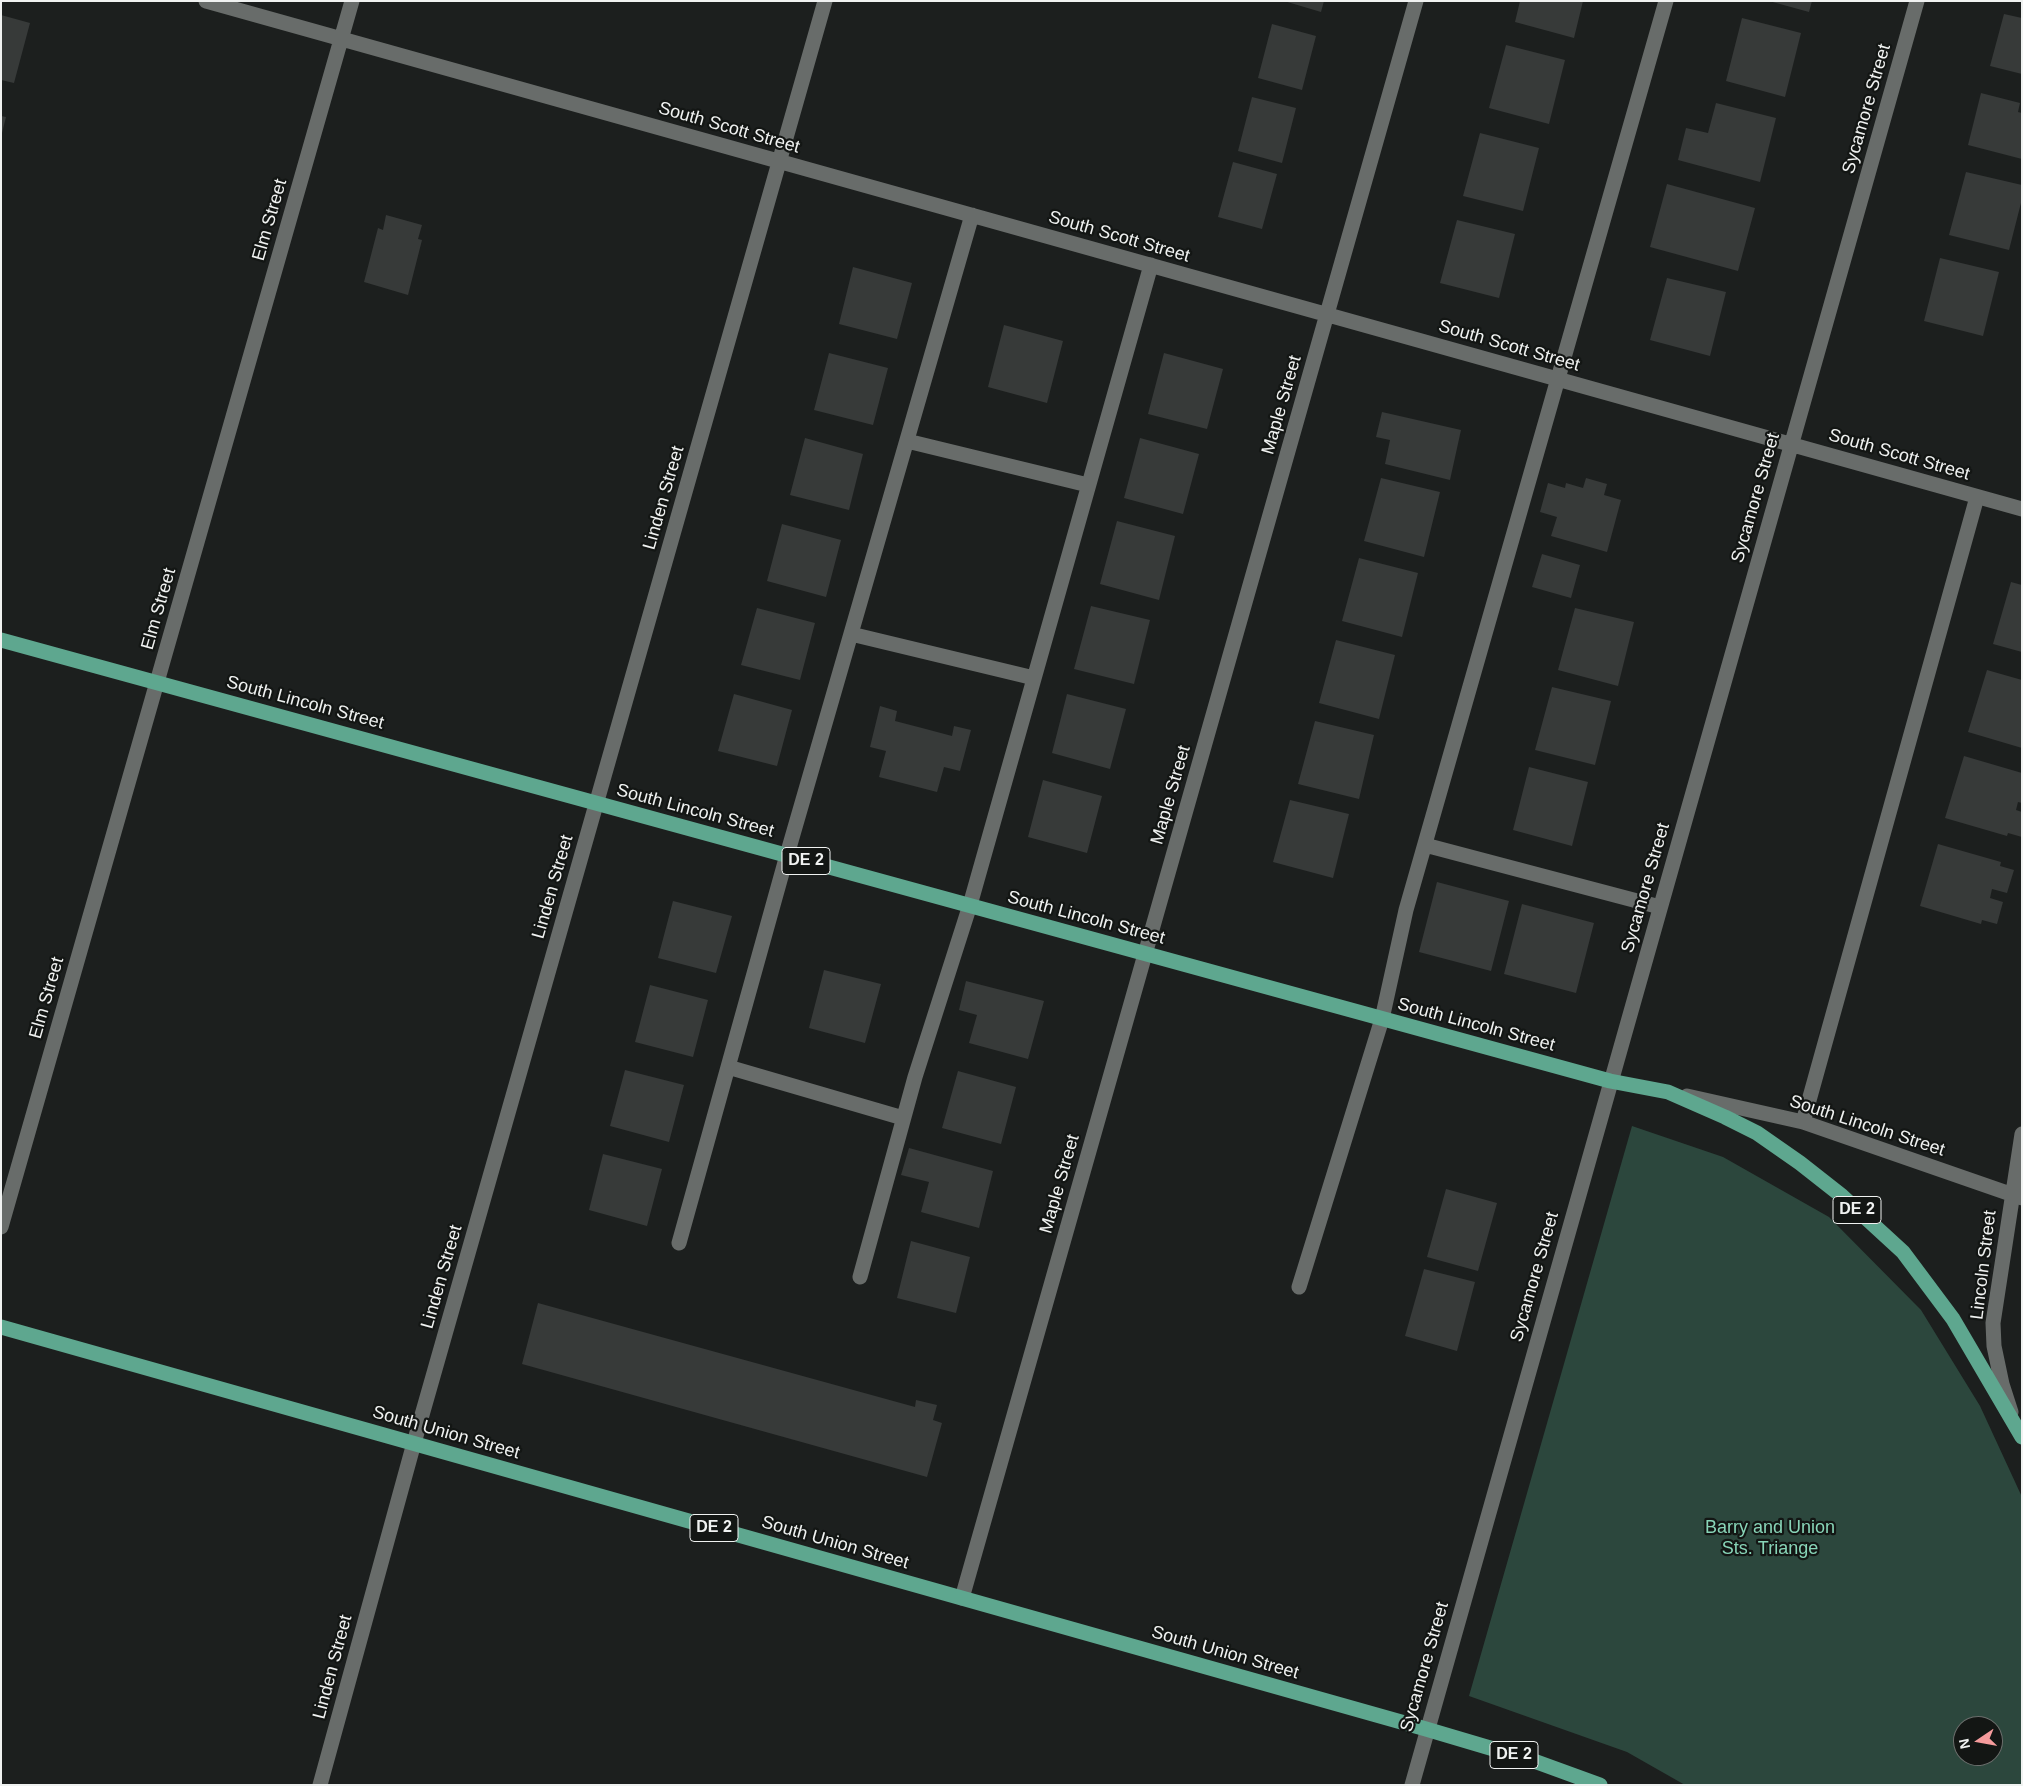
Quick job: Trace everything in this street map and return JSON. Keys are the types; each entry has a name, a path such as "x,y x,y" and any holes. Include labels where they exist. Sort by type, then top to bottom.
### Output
{"main road":[{"name":"South Lincoln Street","path":"1,640 1610,1081"},
{"name":"DE 2","path":"1610,1081 1668,1092 1725,1116 1758,1134 1800,1163 1842,1196 1903,1252 1953,1319 2019,1432"},
{"name":"South Union Street","path":"1,1327 1426,1729 1534,1761 1600,1785"}],"street":[{"name":"South Scott Street","path":"206,1 2022,509"},
{"name":"Elm Street","path":"1,1227 352,1"},
{"name":"Linden Street","path":"320,1785 414,1443 825,1"},
{"name":"Maple Street","path":"962,1598 1416,1"},
{"path":"1299,1287 1382,1019 1406,910 1424,844 1666,1"},
{"name":"Sycamore Street","path":"1412,1785 1426,1729 1917,1"},
{"path":"679,1243 787,855 972,215"},
{"path":"860,1277 903,1118 970,905 1150,265"},
{"path":"907,441 1088,486"},
{"path":"1803,1122 1977,497"},
{"path":"851,634 1034,678"},
{"path":"1424,844 1660,907"},
{"path":"728,1067 903,1118"},
{"name":"South Lincoln Street","path":"1668,1092 1803,1122 2017,1196"},
{"name":"Lincoln Street","path":"2019,1432 2002,1384 1994,1346 1994,1323 2017,1196 2022,1134"}],"green space":[{"name":"Barry and Union Sts. Triange","path":"1632,1126 1723,1157 1829,1217 1921,1310 1980,1406 2022,1497 2022,1785 1685,1785 1627,1752 1469,1696"}],"building":[{"path":"1284,1 1324,1 1321,12"},
{"path":"1520,1 1583,1 1574,38 1515,22"},
{"path":"1769,1 1812,1 1809,12"},
{"path":"2004,14 2022,18 2022,74 1990,66"},
{"path":"1,15 30,23 14,83 1,80"},
{"path":"1742,18 1801,33 1785,97 1726,81"},
{"path":"1272,24 1316,36 1302,90 1258,78"},
{"path":"1506,45 1565,60 1549,124 1489,108"},
{"path":"1981,93 2020,103 2018,112 2022,113 2022,159 1968,145"},
{"path":"1252,97 1296,108 1282,163 1238,151"},
{"path":"1716,103 1776,118 1760,182 1678,160 1686,128 1708,133"},
{"path":"1,116 6,117 2,133 1,133"},
{"path":"1480,133 1539,148 1523,211 1463,196"},
{"path":"1233,162 1277,174 1262,229 1218,217"},
{"path":"1966,172 2022,185 2022,199 2009,250 1949,235"},
{"path":"1667,184 1755,208 1738,271 1650,247"},
{"path":"386,215 422,225 418,239 422,240 408,295 364,282 378,228 383,230"},
{"path":"1457,220 1515,234 1499,298 1440,283"},
{"path":"1940,258 1999,272 1983,336 1924,321"},
{"path":"853,267 912,283 897,339 839,324"},
{"path":"1667,278 1726,292 1710,356 1650,340"},
{"path":"1004,325 1063,341 1047,403 988,387"},
{"path":"829,353 888,368 873,425 814,410"},
{"path":"1164,353 1223,369 1207,429 1148,414"},
{"path":"1382,412 1461,430 1450,480 1385,464 1390,440 1376,437"},
{"path":"805,438 863,454 849,510 790,495"},
{"path":"1140,438 1199,454 1183,514 1124,498"},
{"path":"1381,478 1440,492 1424,557 1364,541"},
{"path":"1586,478 1607,484 1604,495 1621,500 1607,552 1551,536 1557,517 1540,512 1548,483 1565,488 1566,483 1583,488"},
{"path":"1117,521 1175,536 1159,600 1100,584"},
{"path":"782,524 841,540 826,597 767,581"},
{"path":"1542,554 1580,565 1571,598 1532,587"},
{"path":"1359,558 1418,573 1402,637 1342,621"},
{"path":"2011,582 2022,585 2022,652 1993,644"},
{"path":"1091,606 1150,620 1134,684 1074,669"},
{"path":"757,608 815,623 800,680 741,665"},
{"path":"1575,608 1634,622 1618,686 1558,670"},
{"path":"1336,640 1395,655 1379,719 1319,703"},
{"path":"1987,670 2022,680 2022,748 1968,732"},
{"path":"1552,687 1611,701 1595,765 1535,750"},
{"path":"734,694 792,710 777,766 718,751"},
{"path":"1067,694 1126,709 1110,769 1052,753"},
{"path":"880,706 897,711 895,721 952,736 954,726 971,730 960,771 944,767 937,792 879,777 886,751 870,747"},
{"path":"1315,721 1374,735 1359,799 1298,784"},
{"path":"1964,756 2022,773 2022,803 2018,802 2016,810 2022,812 2022,837 2008,833 2007,836 1945,818"},
{"path":"1529,767 1588,782 1572,846 1513,830"},
{"path":"1043,780 1102,796 1087,853 1028,837"},
{"path":"1290,800 1349,814 1333,878 1273,862"},
{"path":"1938,844 2001,862 2000,866 2014,870 2007,893 1992,889 1990,898 2003,902 1997,924 1982,920 1981,924 1920,906"},
{"path":"1437,882 1509,901 1491,971 1419,952"},
{"path":"673,901 732,916 716,973 658,958"},
{"path":"1522,904 1594,923 1576,993 1504,974"},
{"path":"824,970 881,984 865,1043 809,1028"},
{"path":"966,981 1044,1001 1028,1059 969,1043 977,1015 959,1010"},
{"path":"650,985 708,1000 693,1057 635,1042"},
{"path":"625,1070 684,1085 669,1142 610,1126"},
{"path":"958,1071 1016,1087 1001,1144 942,1128"},
{"path":"909,1148 993,1171 979,1228 921,1212 929,1182 901,1175"},
{"path":"603,1154 662,1169 647,1226 589,1210"},
{"path":"1446,1189 1497,1203 1478,1271 1427,1257"},
{"path":"911,1241 970,1257 956,1313 897,1298"},
{"path":"1424,1269 1475,1282 1457,1351 1405,1336"},
{"path":"538,1303 915,1407 916,1400 937,1405 933,1420 942,1423 927,1477 522,1364"}]}
